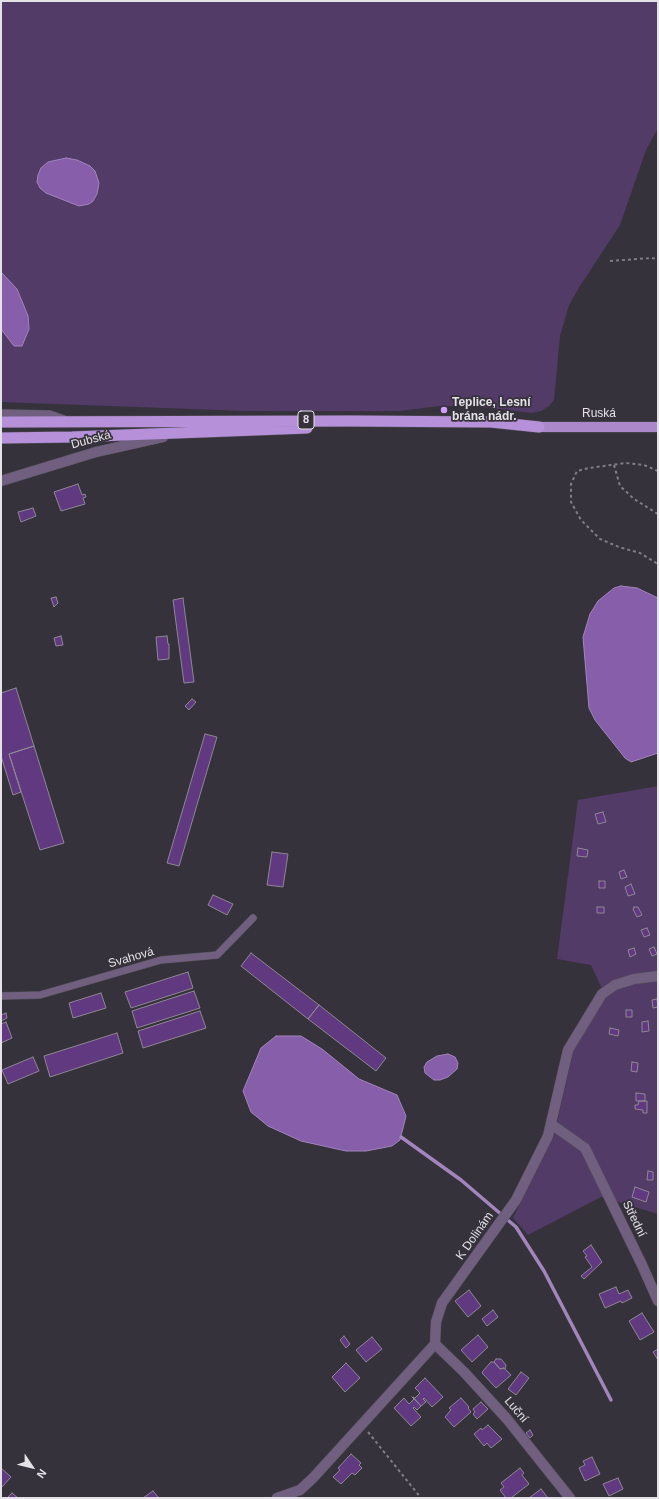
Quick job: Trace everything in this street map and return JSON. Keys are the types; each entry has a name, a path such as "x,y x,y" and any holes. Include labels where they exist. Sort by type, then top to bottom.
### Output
{"highway":[{"name":"8","path":"1,422 264,420 476,422 507,423 539,427"},
{"name":"8","path":"1,438 341,427 485,429 539,427"}],"main road":[{"name":"Ruská","path":"539,427 658,428"}],"street":[{"name":"Dubská","path":"1,481 96,452 142,441 190,433"},
{"name":"K Dolinám","path":"435,1344 434,1331 442,1303 516,1200 548,1136 568,1050 602,994 615,985 634,979 658,976"},
{"name":"Střední","path":"551,1124 585,1148 658,1301"},
{"path":"277,1498 300,1490 313,1478 435,1344"},
{"name":"Luční","path":"435,1344 464,1372 507,1419 570,1498"}],"lane":[{"path":"1,413 50,414 73,422"},
{"name":"Svahová","path":"1,996 40,995 161,960 218,955 253,918"}],"path":[{"path":"610,261 651,258 658,260"},
{"path":"658,471 644,465 626,463 588,468 577,470 571,484 571,502 581,520 600,538 619,547 640,553 658,564"},
{"path":"614,465 620,486 634,499 658,514"},
{"path":"362,1424 421,1498"}],"shaded area":[{"path":"1,1 658,1 658,128 646,150 620,225 569,305 560,336 554,400 549,406 541,411 532,413 473,406 440,406 399,411 245,411 1,402 1,329 14,346 21,346 29,329 17,289 1,272"},
{"path":"66,158 77,160 90,166 95,171 99,183 97,194 93,201 89,204 79,206 46,193 40,188 37,182 41,168 48,162"},
{"path":"1,272 17,289 28,316 29,329 22,346 14,346 1,329"},
{"path":"621,586 637,588 658,598 658,753 631,762 625,758 595,720 589,708 583,637 590,614 598,601 614,588"},
{"path":"658,786 658,1214 601,1197 528,1235 513,1218 554,1136 573,1052 606,997 591,965 557,959 578,800"},
{"path":"276,1036 301,1036 322,1049 359,1079 397,1095 406,1116 400,1140 392,1146 366,1151 346,1151 301,1141 268,1126 251,1112 243,1091 261,1048"},
{"path":"448,1054 455,1057 458,1063 457,1069 448,1077 440,1080 434,1080 425,1073 424,1067 427,1062 437,1056"}],"building":[{"path":"78,484 82,495 85,494 86,497 83,498 85,504 61,511 54,492"},
{"path":"33,508 36,516 21,522 18,512"},
{"path":"56,597 58,603 54,607 51,598"},
{"path":"183,598 194,682 184,683 173,600"},
{"path":"61,636 63,645 56,646 54,638"},
{"path":"167,636 169,644 169,659 158,660 156,637"},
{"path":"16,688 34,746 9,754 21,792 13,795 1,756 1,693"},
{"path":"192,699 196,702 189,710 185,706"},
{"path":"205,734 217,737 179,866 167,863"},
{"path":"34,746 64,843 40,850 9,754"},
{"path":"603,812 606,822 598,824 595,814"},
{"path":"578,848 588,850 587,857 577,856"},
{"path":"272,852 288,854 283,887 267,885"},
{"path":"624,870 627,877 621,879 619,872"},
{"path":"599,881 605,881 605,888 599,888"},
{"path":"631,884 635,894 628,896 625,887"},
{"path":"213,895 233,904 227,915 208,905"},
{"path":"597,907 604,907 604,913 597,913"},
{"path":"634,907 638,907 642,915 637,917 633,909"},
{"path":"647,928 650,935 644,937 641,930"},
{"path":"654,947 657,954 652,956 649,949"},
{"path":"634,948 636,954 630,957 628,950"},
{"path":"251,953 319,1005 308,1019 241,966"},
{"path":"188,972 193,988 131,1008 125,992"},
{"path":"194,991 200,1008 137,1028 132,1011"},
{"path":"101,993 106,1008 73,1018 69,1003"},
{"path":"657,999 658,1007 653,1008 652,1000"},
{"path":"319,1005 386,1058 376,1071 308,1019"},
{"path":"626,1010 632,1010 632,1017 626,1017"},
{"path":"200,1011 206,1028 143,1048 138,1031"},
{"path":"6,1013 7,1018 1,1021 1,1015"},
{"path":"648,1021 649,1031 642,1032 642,1022"},
{"path":"6,1022 12,1038 1,1043 1,1024"},
{"path":"610,1028 619,1030 618,1036 609,1034"},
{"path":"117,1033 123,1053 50,1077 44,1056"},
{"path":"33,1057 39,1071 8,1084 2,1070"},
{"path":"632,1062 638,1063 637,1072 631,1071"},
{"path":"636,1093 645,1094 645,1101 636,1101"},
{"path":"639,1101 647,1101 647,1113 643,1113 643,1110 635,1109 635,1105 638,1105"},
{"path":"648,1171 653,1172 653,1180 647,1180"},
{"path":"635,1187 649,1192 646,1202 632,1197"},
{"path":"591,1245 602,1262 584,1279 581,1276 592,1267 583,1251"},
{"path":"616,1287 619,1294 628,1290 632,1298 622,1303 621,1301 605,1308 599,1294"},
{"path":"469,1290 481,1306 468,1317 455,1301"},
{"path":"493,1310 498,1317 487,1326 482,1319"},
{"path":"642,1313 654,1332 640,1340 629,1321"},
{"path":"478,1335 488,1347 472,1362 461,1350"},
{"path":"344,1336 350,1344 346,1348 340,1340"},
{"path":"372,1337 382,1349 366,1362 356,1350"},
{"path":"658,1349 658,1360 653,1352"},
{"path":"496,1359 501,1359 506,1365 505,1369 500,1369 494,1362"},
{"path":"491,1362 494,1362 500,1369 504,1368 511,1375 496,1388 482,1373"},
{"path":"346,1363 360,1378 345,1392 332,1377"},
{"path":"521,1372 529,1378 516,1395 508,1389"},
{"path":"425,1378 443,1397 432,1407 424,1398 423,1399 426,1402 421,1406 413,1397 415,1398 420,1393 415,1388"},
{"path":"404,1398 409,1404 414,1399 421,1406 417,1410 414,1407 413,1408 421,1417 411,1426 394,1408"},
{"path":"461,1398 469,1407 468,1408 471,1412 454,1427 445,1417 451,1410 449,1408"},
{"path":"481,1402 488,1409 477,1419 473,1414 475,1412 473,1409"},
{"path":"488,1425 502,1439 491,1448 487,1443 484,1446 474,1434 481,1428 482,1430"},
{"path":"530,1430 533,1435 530,1438 526,1433"},
{"path":"351,1454 361,1463 359,1465 362,1468 355,1475 352,1473 341,1484 333,1477 340,1470 338,1468"},
{"path":"592,1457 600,1474 585,1481 579,1468 585,1465 583,1461"},
{"path":"1,1468 11,1477 1,1488"},
{"path":"520,1468 524,1473 522,1475 529,1484 511,1498 506,1498 500,1490 504,1487 501,1483"},
{"path":"618,1478 623,1489 609,1496 603,1484"},
{"path":"541,1489 548,1498 529,1498"},
{"path":"153,1491 159,1498 143,1498"},
{"path":"12,1493 18,1498 7,1498"}],"waterway":[{"path":"401,1137 461,1180 516,1227 544,1271 611,1400"}],"place":[{"name":"Teplice, Lesní brána nádr.","path":"444,410"}]}
